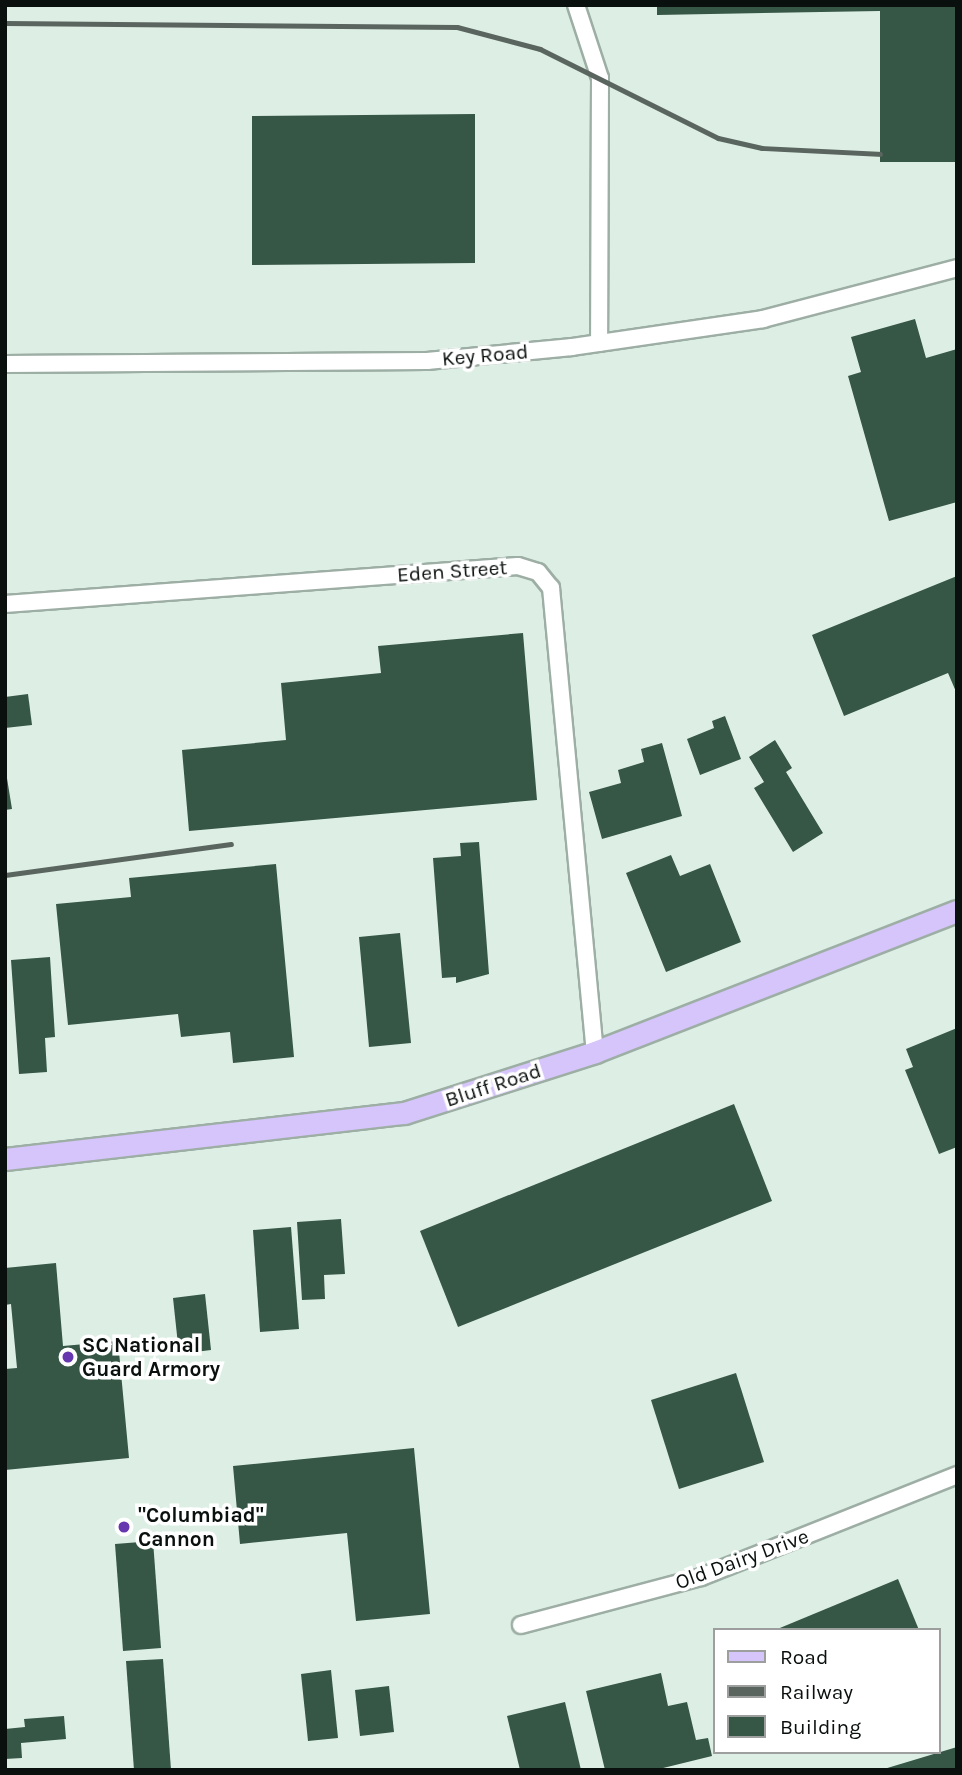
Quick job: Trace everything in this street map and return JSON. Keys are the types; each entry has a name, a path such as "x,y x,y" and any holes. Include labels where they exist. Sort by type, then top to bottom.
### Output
{"main road":[{"name":"Bluff Road","path":"5,1159 404,1113 595,1052 957,911"}],"street":[{"path":"576,5 600,78 599,342"},
{"name":"Key Road","path":"5,364 427,360 599,342 763,319 957,268"},
{"name":"Eden Street","path":"5,604 518,566 538,572 551,588 595,1052"},
{"name":"Old Dairy Drive","path":"521,1625 701,1577 957,1475"}],"building":[{"path":"657,5 957,5 957,162 880,162 880,11 657,15"},
{"path":"475,114 475,263 252,265 252,116"},
{"path":"915,319 926,358 957,349 957,502 889,521 848,376 861,372 851,337"},
{"path":"957,576 957,694 948,673 844,716 812,635"},
{"path":"523,633 537,800 189,831 182,750 286,740 281,683 381,673 378,646"},
{"path":"28,694 32,725 5,728 5,697"},
{"path":"725,716 741,759 700,775 687,739 714,728 712,721"},
{"path":"775,740 792,768 786,772 823,833 793,852 754,788 764,782 749,757"},
{"path":"662,743 682,816 602,839 589,792 621,783 618,770 644,762 641,749"},
{"path":"5,766 12,809 5,810"},
{"path":"479,842 489,974 456,983 456,977 442,978 433,858 461,856 460,843"},
{"path":"671,855 680,876 710,864 741,942 666,972 626,873"},
{"path":"276,864 294,1057 233,1063 230,1032 181,1037 178,1014 68,1025 56,904 131,897 129,878"},
{"path":"400,933 411,1043 369,1047 359,937"},
{"path":"50,957 55,1037 45,1038 47,1072 19,1074 11,960"},
{"path":"957,1028 957,1147 939,1154 905,1070 913,1067 906,1049"},
{"path":"734,1104 772,1201 458,1327 420,1231"},
{"path":"341,1219 345,1274 324,1275 325,1299 302,1300 297,1222"},
{"path":"291,1227 299,1329 260,1332 253,1230"},
{"name":"SC National Guard Armory","path":"56,1263 63,1346 118,1341 129,1458 5,1470 5,1369 17,1368 11,1304 5,1305 5,1268"},
{"path":"205,1294 211,1350 179,1354 173,1298"},
{"path":"736,1373 764,1462 679,1489 651,1400"},
{"path":"414,1448 430,1614 356,1621 347,1533 240,1544 233,1466"},
{"path":"153,1541 161,1648 123,1651 115,1544"},
{"path":"898,1579 918,1628 780,1628"},
{"path":"163,1659 171,1770 134,1770 126,1661"},
{"path":"331,1670 338,1738 308,1741 301,1674"},
{"path":"661,1673 668,1706 687,1702 696,1740 708,1738 712,1756 655,1770 605,1770 586,1691"},
{"path":"389,1686 394,1732 360,1736 355,1690"},
{"path":"565,1702 581,1770 520,1770 507,1716"},
{"path":"64,1716 66,1739 21,1743 22,1758 5,1759 5,1729 25,1727 24,1719"},
{"path":"957,1747 957,1770 884,1770 941,1754"}],"railway":[{"path":"5,23 457,27 540,49 718,138 762,148 880,154"},
{"path":"5,875 231,844"}],"place":[{"name":"SC National Guard Armory","path":"68,1357"},
{"name":"\"Columbiad\" Cannon","path":"124,1527"}]}
